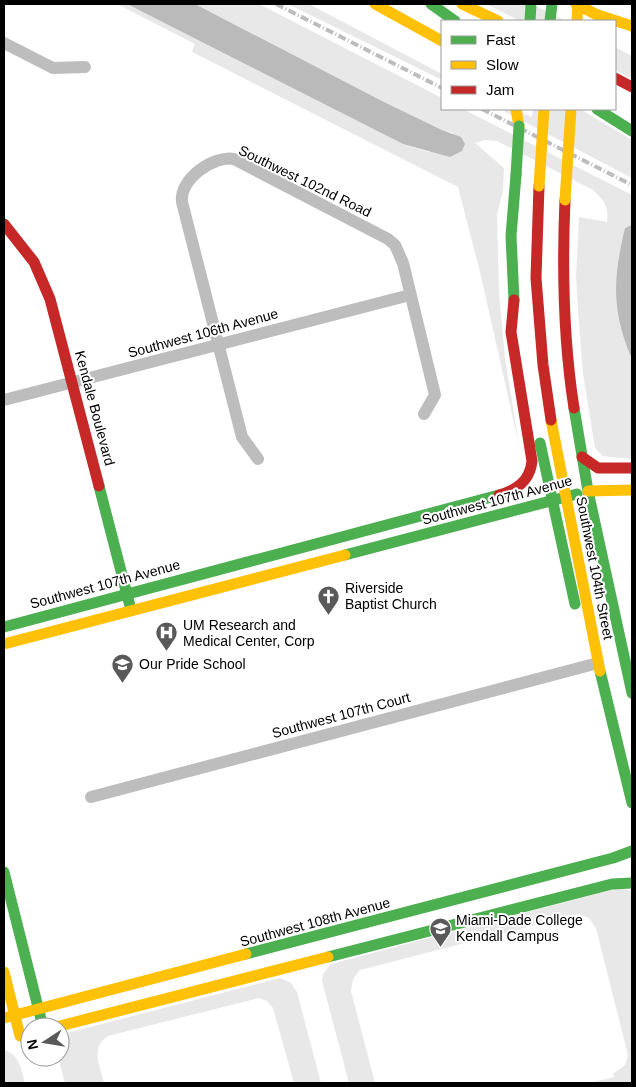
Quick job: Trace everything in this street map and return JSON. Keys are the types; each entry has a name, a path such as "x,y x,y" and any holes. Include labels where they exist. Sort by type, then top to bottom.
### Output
{"main road":[{"path":"375,4 441,40"},
{"path":"431,4 454,20"},
{"path":"462,4 496,20"},
{"path":"530,20 531,4"},
{"path":"550,20 552,4"},
{"path":"577,20 577,4 607,20"},
{"path":"598,15 613,20"},
{"path":"616,21 632,26"},
{"path":"616,26 632,34"},
{"path":"616,79 632,87"},
{"path":"516,110 519,126"},
{"path":"522,110 511,236 514,310 511,332 532,461 528,477 538,490"},
{"name":"Southwest 104th Street","path":"544,110 536,278 549,408 598,663 632,803"},
{"name":"Southwest 104th Street","path":"571,110 562,275 562,317 566,359 588,491 632,693"},
{"path":"599,110 632,131"},
{"name":"Kendale Boulevard","path":"4,224 34,262 45,284 73,382 132,612"},
{"path":"514,310 522,331 538,490 578,616 598,663"},
{"path":"582,457 598,468 632,468"},
{"name":"Southwest 107th Avenue","path":"4,644 132,612 538,490"},
{"name":"Southwest 107th Avenue","path":"4,626 504,494 538,490 565,493 632,490"},
{"path":"61,612 66,628"},
{"name":"Southwest 108th Avenue","path":"9,1016 604,861 632,851"},
{"path":"4,872 41,1017"},
{"path":"70,1023 575,893 612,884 632,883"},
{"path":"4,972 9,1016 20,1036"}],"street":[{"path":"4,43 53,68 85,67"},
{"name":"Southwest 102nd Road","path":"218,345 181,198 183,189 189,182 212,162 233,159 388,239 397,248 410,295"},
{"path":"410,295 435,395 424,414"},
{"name":"Southwest 106th Avenue","path":"4,400 410,295"},
{"path":"218,345 242,437 258,459"},
{"name":"Southwest 107th Court","path":"91,797 598,663"}],"shaded area":[{"path":"117,4 127,4 403,144 429,152 454,133 442,130 384,102 195,4 259,4 441,97 441,110 465,110 632,195 632,459 603,456 595,448 583,374 576,277 579,217 607,222 605,204 593,190 497,141 485,140 475,143 504,168 503,191 497,214 499,293 505,358 519,445 480,272 458,187 192,52 195,44"},
{"path":"127,4 195,4 384,102 461,137 465,144 462,151 450,157 403,144"},
{"path":"288,4 309,4 441,73 441,80"},
{"path":"486,4 531,4 564,20 518,20"},
{"path":"616,48 632,56 632,79 616,71"},
{"path":"502,110 514,110 532,117 533,110 582,110 632,140 632,178"},
{"path":"632,225 632,359 625,342 617,310 616,279 625,228"},
{"path":"618,888 632,891 632,1083 590,1083 614,1077 613,1074 625,1065 628,1055 596,928 589,918 578,914 360,970 353,979 351,991 375,1083 349,1083 322,981 323,974 331,964"},
{"path":"280,978 291,983 297,992 321,1083 294,1083 273,1008 267,1001 259,998 108,1036 102,1040 98,1051 104,1083 65,1083 61,1067 70,1067 70,1032"},
{"path":"4,1050 17,1059 25,1083 4,1083"}],"railway":[{"path":"276,4 441,87"},
{"path":"484,110 632,185"}],"traffic: fast":[{"path":"431,4 454,20"},
{"path":"530,20 531,4"},
{"path":"550,20 552,4"},
{"path":"599,110 632,131"},
{"path":"516,175 519,126"},
{"path":"514,300 511,236 516,175"},
{"path":"574,408 588,491 632,693"},
{"path":"540,443 575,604"},
{"path":"99,486 130,606"},
{"path":"345,555 577,494"},
{"path":"4,627 499,495"},
{"path":"600,671 632,803"},
{"path":"246,954 613,858 632,851"},
{"path":"4,872 40,1017"},
{"path":"328,957 612,884 632,883"}],"traffic: slow":[{"path":"375,4 441,40"},
{"path":"462,4 496,20"},
{"path":"576,4 607,20"},
{"path":"577,20 578,4"},
{"path":"598,15 613,20"},
{"path":"616,21 632,26"},
{"path":"516,110 519,126"},
{"path":"539,186 544,110"},
{"path":"565,200 571,110"},
{"path":"551,420 600,671"},
{"path":"588,491 632,490"},
{"path":"4,644 345,555"},
{"path":"4,1018 246,954"},
{"path":"70,1023 328,957"},
{"path":"4,972 20,1036"}],"traffic: jam":[{"path":"616,79 632,87"},
{"path":"539,186 536,278 543,365 551,420"},
{"path":"565,200 564,304 574,408"},
{"path":"4,224 34,262 50,299 99,486"},
{"path":"499,495 522,484 529,474 532,461 511,332 514,300"},
{"path":"582,457 598,468 632,468"}],"place":[{"name":"Riverside Baptist Church","path":"329,615"},
{"name":"UM Research and Medical Center, Corp","path":"167,652"},
{"name":"Our Pride School","path":"123,683"},
{"name":"Miami-Dade College Kendall Campus","path":"440,947"}]}
